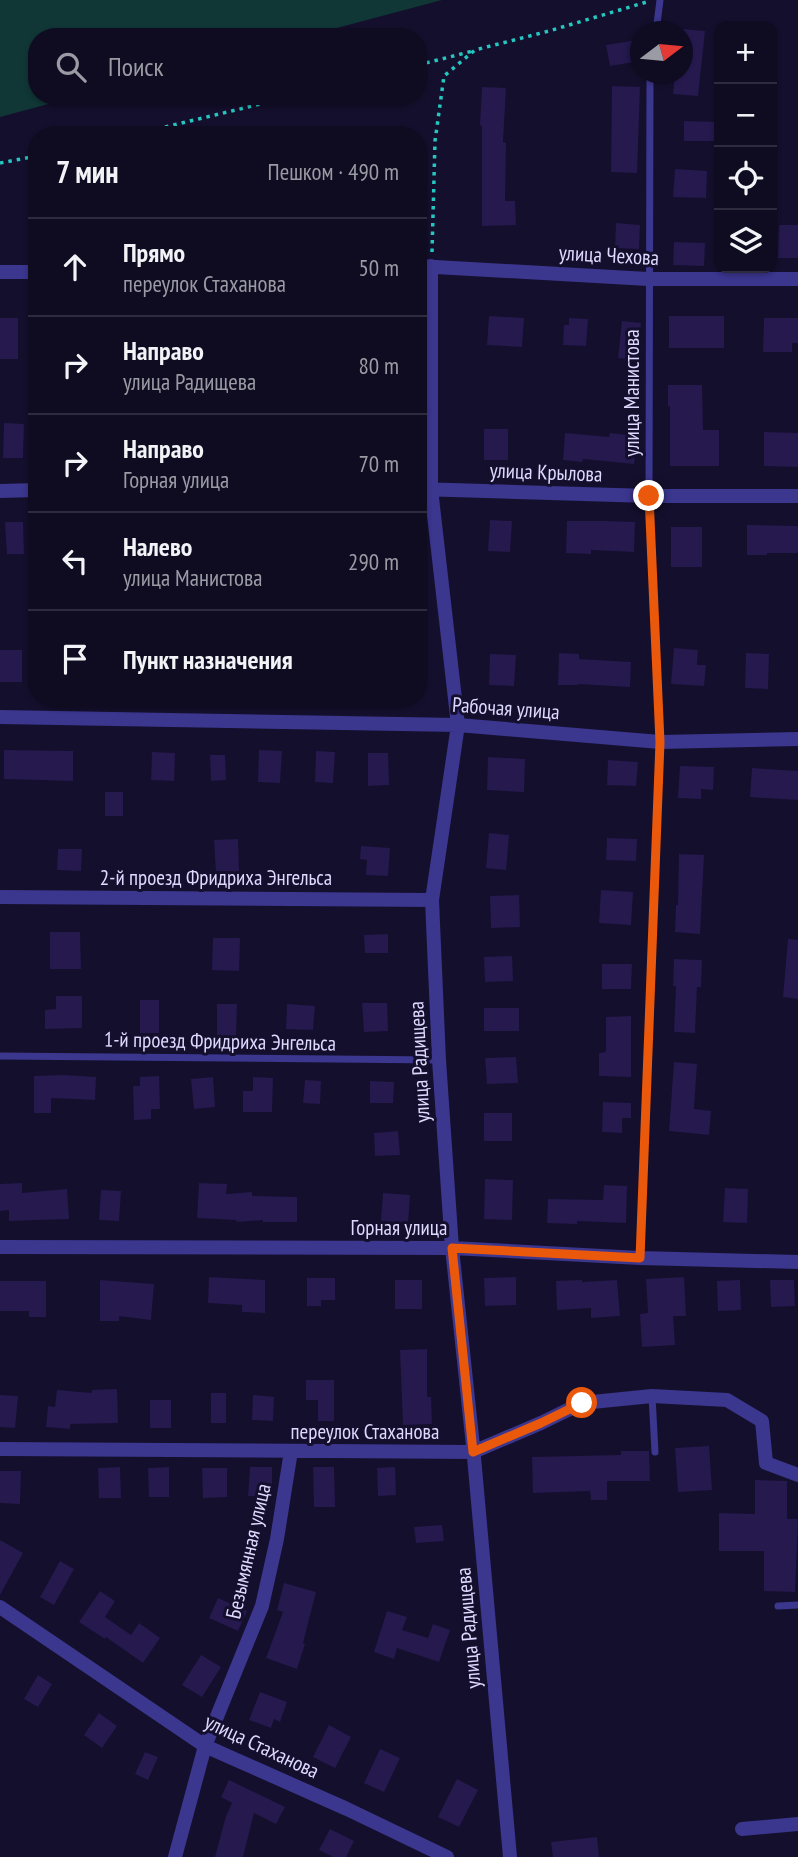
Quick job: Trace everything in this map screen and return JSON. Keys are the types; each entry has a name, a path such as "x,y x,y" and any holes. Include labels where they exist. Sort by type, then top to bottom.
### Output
{"street":[{"name":"улица Чехова","path":"427,266 648,279 798,279"},
{"path":"0,272 28,272"},
{"name":"улица Крылова","path":"427,489 649,496 798,496"},
{"path":"0,491 28,491"},
{"name":"улица Радищева","path":"427,503 458,725 432,900 439,1060 452,1248 510,1857"},
{"name":"Рабочая улица","path":"0,717 458,725 660,742 798,739"},
{"name":"2-й проезд Фридриха Энгельса","path":"0,897 432,900"},
{"name":"Горная улица","path":"0,1247 452,1248 640,1258 798,1262"},
{"name":"переулок Стаханова","path":"0,1449 473,1452 582,1403 652,1396 727,1400 762,1421 766,1463 798,1475"},
{"name":"Безымянная улица","path":"176,1857 205,1746 262,1606 277,1538 291,1451"},
{"name":"улица Стаханова","path":"0,1607 205,1746 447,1857"},
{"path":"742,1829 798,1824"}],"lane":[{"path":"657,21 660,0"},
{"name":"улица Манистова","path":"640,1258 660,742 649,496 650,84"},
{"name":"1-й проезд Фридриха Энгельса","path":"0,1056 439,1060"},
{"path":"652,1396 655,1452"},
{"path":"778,1606 798,1605"}],"path":[{"path":"427,63 549,31 652,0"},
{"path":"427,241 435,141 444,76 475,50"},
{"path":"170,126 257,105"},
{"path":"0,163 28,158"}],"green space":[{"path":"0,0 442,0 337,28 28,28 28,105 45,105 0,117"}],"building":[{"path":"693,30 705,31 698,96 673,94 674,84 693,84"},
{"path":"630,41 630,63 610,66 606,45"},
{"path":"612,86 640,87 637,173 611,172"},
{"path":"482,87 506,88 503,142 506,143 505,201 515,201 516,225 482,226"},
{"path":"684,121 714,122 714,141 684,141"},
{"path":"675,169 707,171 706,198 673,197"},
{"path":"616,223 640,225 639,249 615,248"},
{"path":"779,225 798,225 798,258 778,258"},
{"path":"674,242 705,243 704,266 673,265"},
{"path":"489,316 524,318 522,347 487,345"},
{"path":"669,316 724,316 724,348 669,348"},
{"path":"0,318 18,318 18,359 0,359"},
{"path":"569,318 588,319 586,346 563,345 564,325 569,325"},
{"path":"764,318 798,318 798,343 792,343 792,352 763,352"},
{"path":"622,321 641,323 637,360 618,358"},
{"path":"668,385 702,385 703,430 719,430 719,466 670,466"},
{"path":"4,423 24,424 23,458 3,458"},
{"path":"484,429 508,429 508,460 484,460"},
{"path":"764,432 798,433 798,467 764,466"},
{"path":"565,433 609,437 610,433 637,436 634,464 583,459 582,462 563,460"},
{"path":"490,520 512,521 510,552 488,551"},
{"path":"567,521 635,522 634,552 591,550 591,554 566,553"},
{"path":"5,522 23,522 24,554 7,554"},
{"path":"747,525 798,526 798,553 747,555"},
{"path":"671,527 702,527 702,567 671,567"},
{"path":"674,648 698,650 697,665 706,665 704,686 671,684"},
{"path":"0,650 22,650 22,682 0,682"},
{"path":"559,653 579,654 579,659 631,662 630,687 558,685"},
{"path":"746,653 769,654 768,689 745,688"},
{"path":"490,654 516,655 514,686 489,685"},
{"path":"4,750 73,751 73,781 4,779"},
{"path":"259,750 282,751 280,783 258,782"},
{"path":"316,751 335,752 333,783 315,782"},
{"path":"152,752 175,753 174,781 151,780"},
{"path":"368,753 388,753 389,785 368,786"},
{"path":"210,755 225,755 226,780 211,781"},
{"path":"488,757 525,759 524,792 487,790"},
{"path":"608,760 638,762 636,786 607,785"},
{"path":"680,766 714,767 713,790 701,789 701,799 678,798"},
{"path":"752,768 798,771 798,800 750,797"},
{"path":"105,792 123,792 123,816 105,816"},
{"path":"489,833 509,835 506,870 486,868"},
{"path":"607,838 637,839 636,861 606,860"},
{"path":"238,839 239,872 216,873 214,840"},
{"path":"361,846 390,848 388,876 366,875 367,860 360,859"},
{"path":"58,849 82,849 81,871 57,870"},
{"path":"679,854 704,855 700,934 675,932"},
{"path":"601,890 633,892 631,925 599,923"},
{"path":"519,895 520,927 491,928 490,896"},
{"path":"50,932 80,932 81,969 50,969"},
{"path":"388,934 388,953 365,953 364,935"},
{"path":"213,938 240,938 239,971 212,970"},
{"path":"788,939 798,940 798,999 783,997"},
{"path":"512,956 513,981 485,982 484,957"},
{"path":"674,959 702,960 701,987 697,987 695,1033 674,1032"},
{"path":"602,964 632,964 631,989 602,989"},
{"path":"56,996 82,996 82,1028 45,1029 45,1010 56,1009"},
{"path":"140,1000 159,1000 159,1033 140,1033"},
{"path":"362,1003 387,1003 388,1031 364,1032"},
{"path":"217,1004 237,1004 236,1036 217,1036"},
{"path":"287,1004 315,1006 313,1030 286,1029"},
{"path":"484,1008 519,1008 519,1031 484,1031"},
{"path":"631,1016 631,1077 599,1076 599,1053 606,1052 606,1017"},
{"path":"516,1057 518,1083 487,1084 485,1058"},
{"path":"674,1062 697,1064 694,1109 711,1111 709,1135 669,1131"},
{"path":"34,1076 96,1077 95,1100 51,1098 51,1113 34,1113"},
{"path":"159,1076 160,1109 151,1109 151,1119 134,1120 133,1086 140,1086 140,1077"},
{"path":"213,1077 215,1107 194,1109 191,1079"},
{"path":"253,1077 273,1078 272,1112 243,1112 243,1091 253,1091"},
{"path":"305,1080 321,1081 320,1104 303,1103"},
{"path":"370,1081 394,1082 393,1103 370,1103"},
{"path":"603,1102 631,1103 631,1118 622,1118 622,1133 602,1132"},
{"path":"484,1113 512,1113 512,1141 484,1141"},
{"path":"398,1131 400,1155 375,1156 374,1133"},
{"path":"485,1179 513,1180 512,1220 484,1219"},
{"path":"22,1183 22,1193 67,1189 69,1219 9,1221 9,1210 0,1211 0,1184"},
{"path":"199,1183 227,1184 226,1194 252,1192 252,1196 297,1197 297,1222 237,1222 197,1218"},
{"path":"604,1185 627,1186 626,1223 547,1223 548,1199 603,1200"},
{"path":"725,1188 748,1189 747,1223 723,1222"},
{"path":"101,1190 121,1191 119,1221 99,1220"},
{"path":"383,1193 410,1195 408,1223 381,1221"},
{"path":"209,1277 265,1280 265,1313 242,1312 242,1305 208,1303"},
{"path":"516,1277 516,1305 485,1306 484,1278"},
{"path":"684,1277 686,1316 673,1316 675,1345 642,1347 640,1314 648,1313 646,1279"},
{"path":"307,1278 335,1278 335,1300 321,1300 321,1306 307,1306"},
{"path":"100,1280 154,1284 151,1320 119,1316 119,1321 100,1321"},
{"path":"395,1280 422,1280 422,1309 395,1309"},
{"path":"617,1280 620,1316 591,1318 591,1308 557,1310 556,1281"},
{"path":"740,1280 741,1310 718,1311 717,1281"},
{"path":"770,1280 794,1280 795,1306 771,1307"},
{"path":"0,1281 46,1281 46,1317 29,1317 29,1311 0,1311"},
{"path":"427,1349 427,1397 431,1397 432,1424 403,1425 400,1350"},
{"path":"306,1380 334,1380 334,1421 318,1421 318,1400 306,1400"},
{"path":"117,1389 118,1423 70,1424 70,1429 46,1427 48,1406 55,1407 57,1390 92,1393 92,1390"},
{"path":"211,1393 226,1393 226,1423 211,1423"},
{"path":"0,1395 18,1396 15,1428 0,1427"},
{"path":"253,1395 274,1397 273,1421 252,1420"},
{"path":"150,1400 171,1400 171,1428 150,1428"},
{"path":"709,1446 712,1490 678,1492 675,1448"},
{"path":"621,1451 649,1451 650,1481 607,1481 607,1500 591,1500 590,1491 533,1493 532,1457 621,1455"},
{"path":"120,1467 121,1498 99,1498 98,1468"},
{"path":"169,1467 169,1497 149,1497 148,1468"},
{"path":"250,1467 272,1467 272,1496 248,1496"},
{"path":"313,1467 334,1467 335,1507 314,1507"},
{"path":"395,1467 396,1495 378,1496 377,1468"},
{"path":"202,1468 227,1468 227,1497 203,1498"},
{"path":"0,1471 21,1471 20,1504 0,1503"},
{"path":"755,1480 787,1481 787,1519 798,1519 795,1592 764,1591 764,1551 719,1551 719,1513 755,1514"},
{"path":"442,1525 444,1541 416,1543 414,1527"},
{"path":"0,1540 23,1553 0,1595"},
{"path":"60,1561 74,1569 54,1605 40,1597"},
{"path":"284,1583 316,1592 297,1669 266,1658 283,1612 277,1610"},
{"path":"100,1591 115,1601 105,1617 131,1635 139,1623 160,1638 143,1663 79,1622"},
{"path":"218,1598 247,1611 238,1631 209,1618"},
{"path":"387,1611 407,1617 402,1630 428,1638 433,1624 450,1630 439,1662 397,1648 394,1659 374,1652"},
{"path":"201,1655 221,1667 202,1697 182,1685"},
{"path":"38,1675 52,1684 38,1707 24,1699"},
{"path":"260,1692 287,1702 280,1722 274,1719 271,1728 249,1720"},
{"path":"99,1713 117,1726 102,1748 84,1735"},
{"path":"329,1725 351,1737 335,1768 313,1757"},
{"path":"380,1749 400,1758 384,1792 364,1783"},
{"path":"145,1752 158,1757 148,1780 135,1774"},
{"path":"457,1779 478,1790 459,1827 438,1817"},
{"path":"229,1780 285,1807 276,1824 254,1813 243,1857 215,1857 232,1803 221,1797"},
{"path":"330,1829 354,1841 346,1857 333,1857 319,1850"},
{"path":"597,1837 599,1857 553,1857 551,1842"}],"route":[{"path":"582,1403 473,1452 452,1248 640,1258 660,742 649,496"}]}
